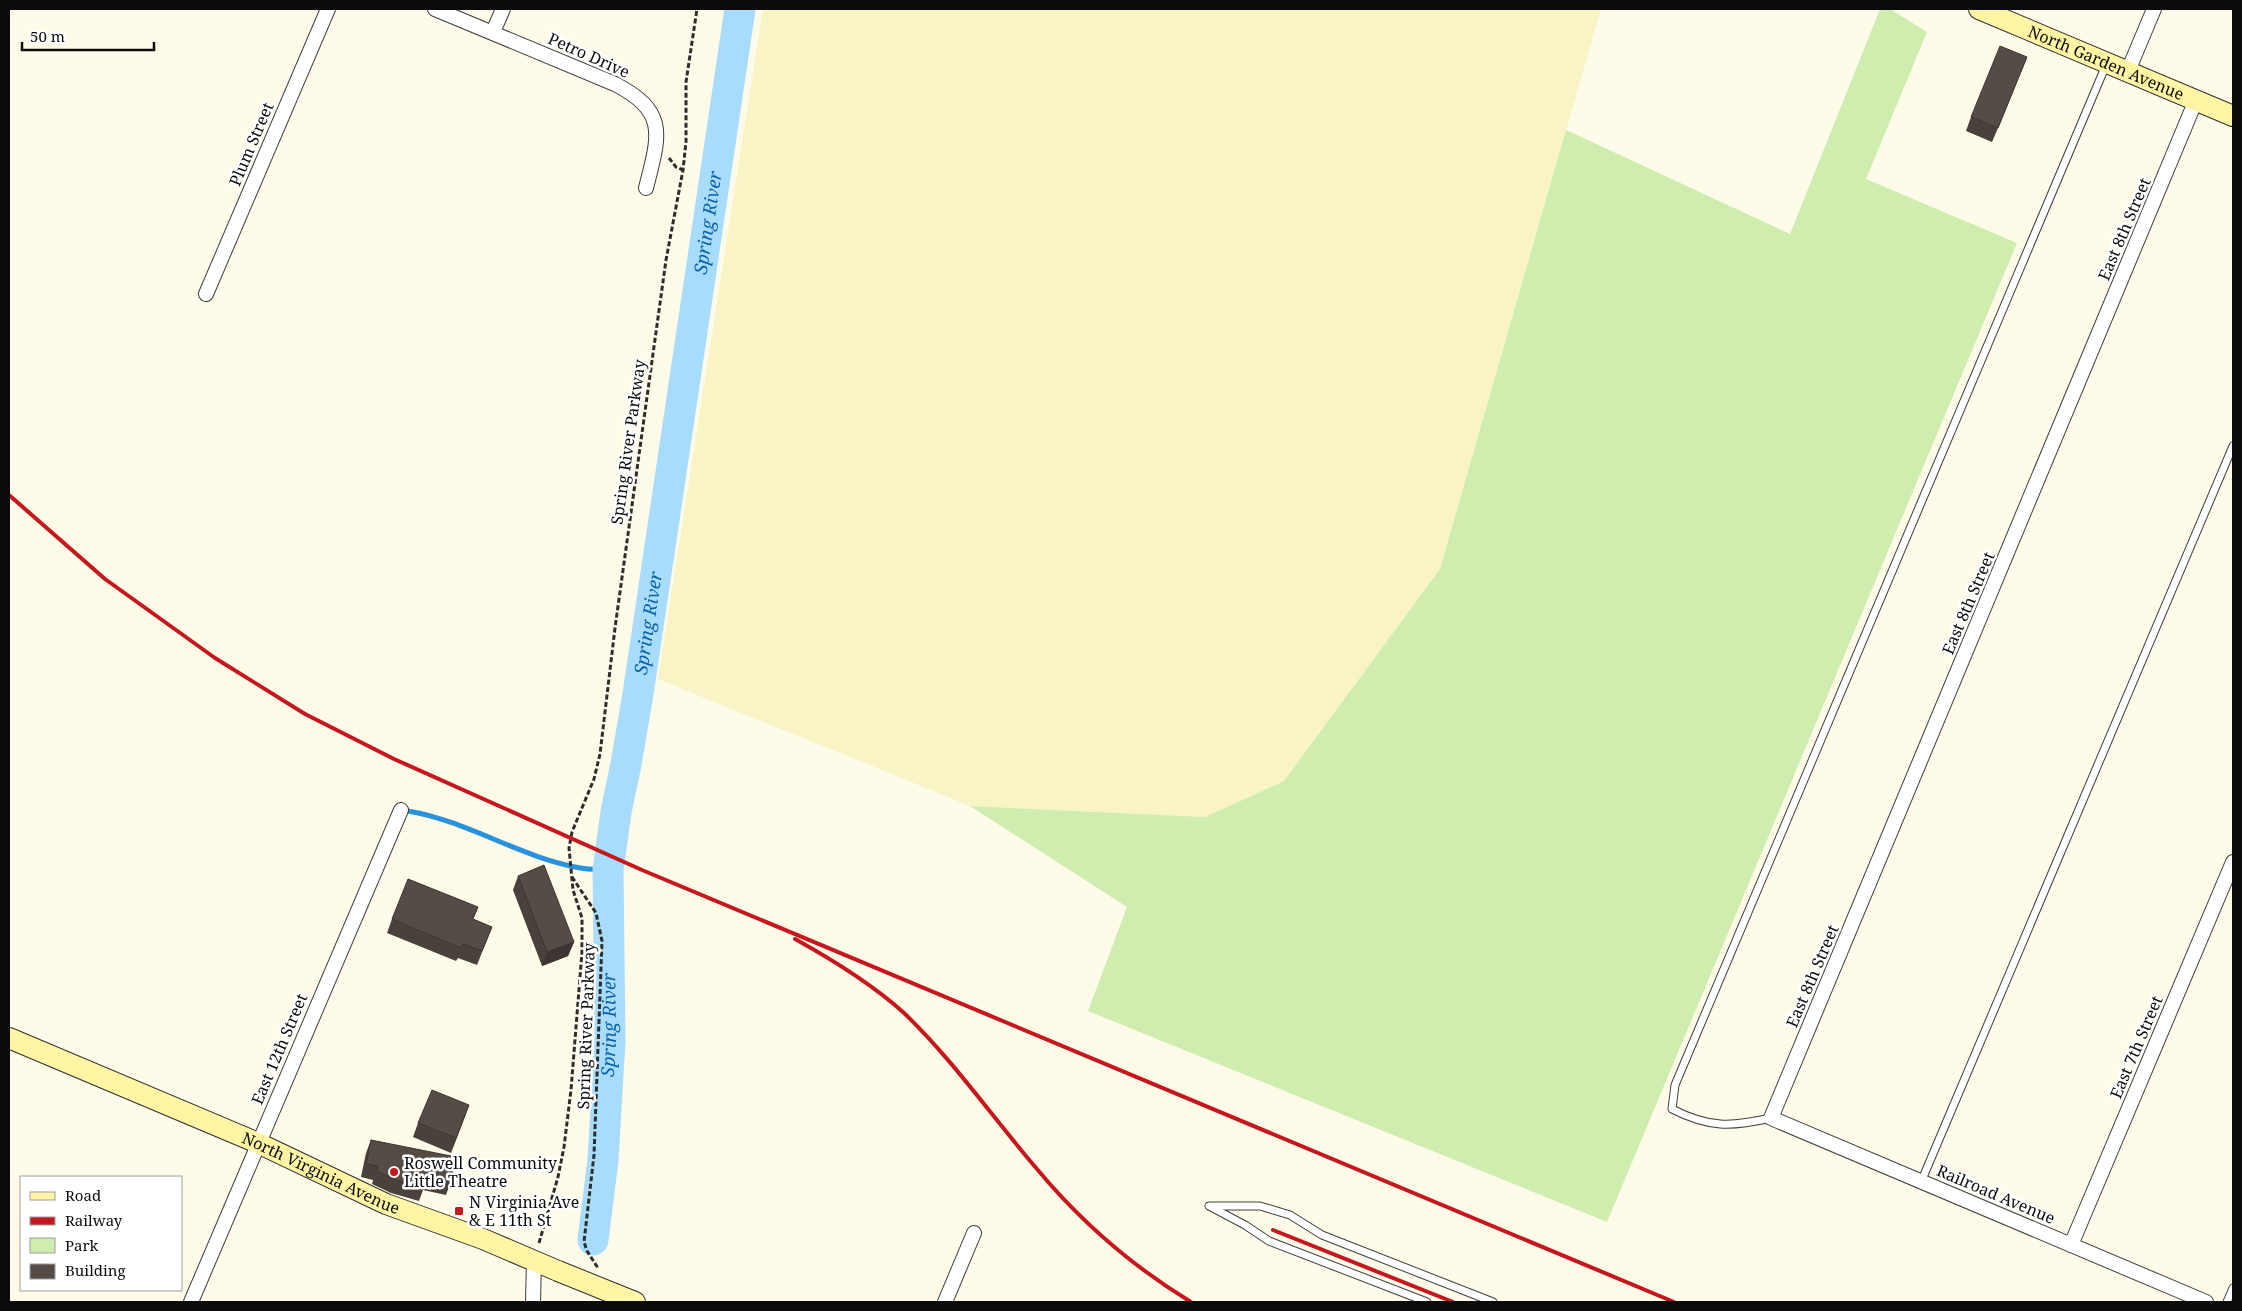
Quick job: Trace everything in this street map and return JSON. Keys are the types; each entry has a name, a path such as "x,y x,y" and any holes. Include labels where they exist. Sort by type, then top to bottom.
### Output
{"street":[{"name":"Plum Street","path":"206,294 328,9"},
{"name":"Petro Drive","path":"436,9 615,84 642,101 654,118 657,139 646,188"},
{"path":"493,32 503,9"},
{"name":"North Garden Avenue","path":"1979,9 2233,116"},
{"path":"2128,71 2154,9"},
{"name":"East 8th Street","path":"1771,1118 2196,100"},
{"name":"East 12th Street","path":"191,1302 401,810"},
{"name":"East 7th Street","path":"2071,1245 2233,862"},
{"name":"North Virginia Avenue","path":"9,1038 258,1143 367,1196 483,1239 635,1302"},
{"name":"Railroad Avenue","path":"1771,1118 2206,1302"},
{"path":"945,1302 974,1233"},
{"path":"533,1302 534,1260"}],"lane":[{"path":"1771,1118 1737,1125 1694,1120 1672,1109 1675,1084 2107,62"},
{"path":"1921,1182 2233,446"},
{"path":"1427,1302 1269,1241 1245,1225 1209,1206 1260,1206 1290,1215 1322,1235 1493,1302"},
{"path":"2227,1302 2233,1288"}],"path":[{"name":"Spring River Parkway","path":"534,1260 558,1176 571,1090 583,929 581,912 573,890 570,874 569,854 572,832 594,779 600,754 615,628 666,260 683,170 686,142 686,82 697,9"},
{"name":"Spring River Parkway","path":"570,874 596,913 602,941 594,1154 584,1237 587,1251 600,1271"}],"shaded area":[{"path":"763,9 1601,9 1440,569 1284,781 1205,817 970,806 658,679"}],"green space":[{"path":"1880,9 1890,9 1927,32 1866,179 2017,243 1607,1222 1088,1011 1127,907 970,806 1205,817 1284,781 1440,569 1566,130 1790,234"}],"building":[{"path":"2000,46 2027,57 1998,128 1971,117"},
{"path":"544,865 574,942 547,952 518,876"},
{"path":"408,879 478,907 473,919 492,927 482,951 463,944 461,948 392,919"},
{"path":"432,1090 469,1105 456,1138 418,1123"},
{"path":"371,1140 456,1157 451,1181 427,1176 424,1187 395,1180 377,1171 378,1166 366,1164"}],"waterway":[{"name":"Spring River","path":"593,1240 603,1160 610,1041 608,870 616,812 638,694 740,9"},
{"path":"408,811 452,823 559,863 584,869 608,870"}],"railway":[{"path":"9,495 105,579 215,658 305,714 394,759 642,870 1674,1302"},
{"path":"795,939 852,973 904,1013 939,1050 1021,1150 1071,1207 1128,1258 1191,1302"},
{"path":"1273,1230 1453,1302"}],"place":[{"name":"Roswell Community Little Theatre","path":"394,1172"},
{"name":"N Virginia Ave & E 11th St","path":"459,1211"}]}
